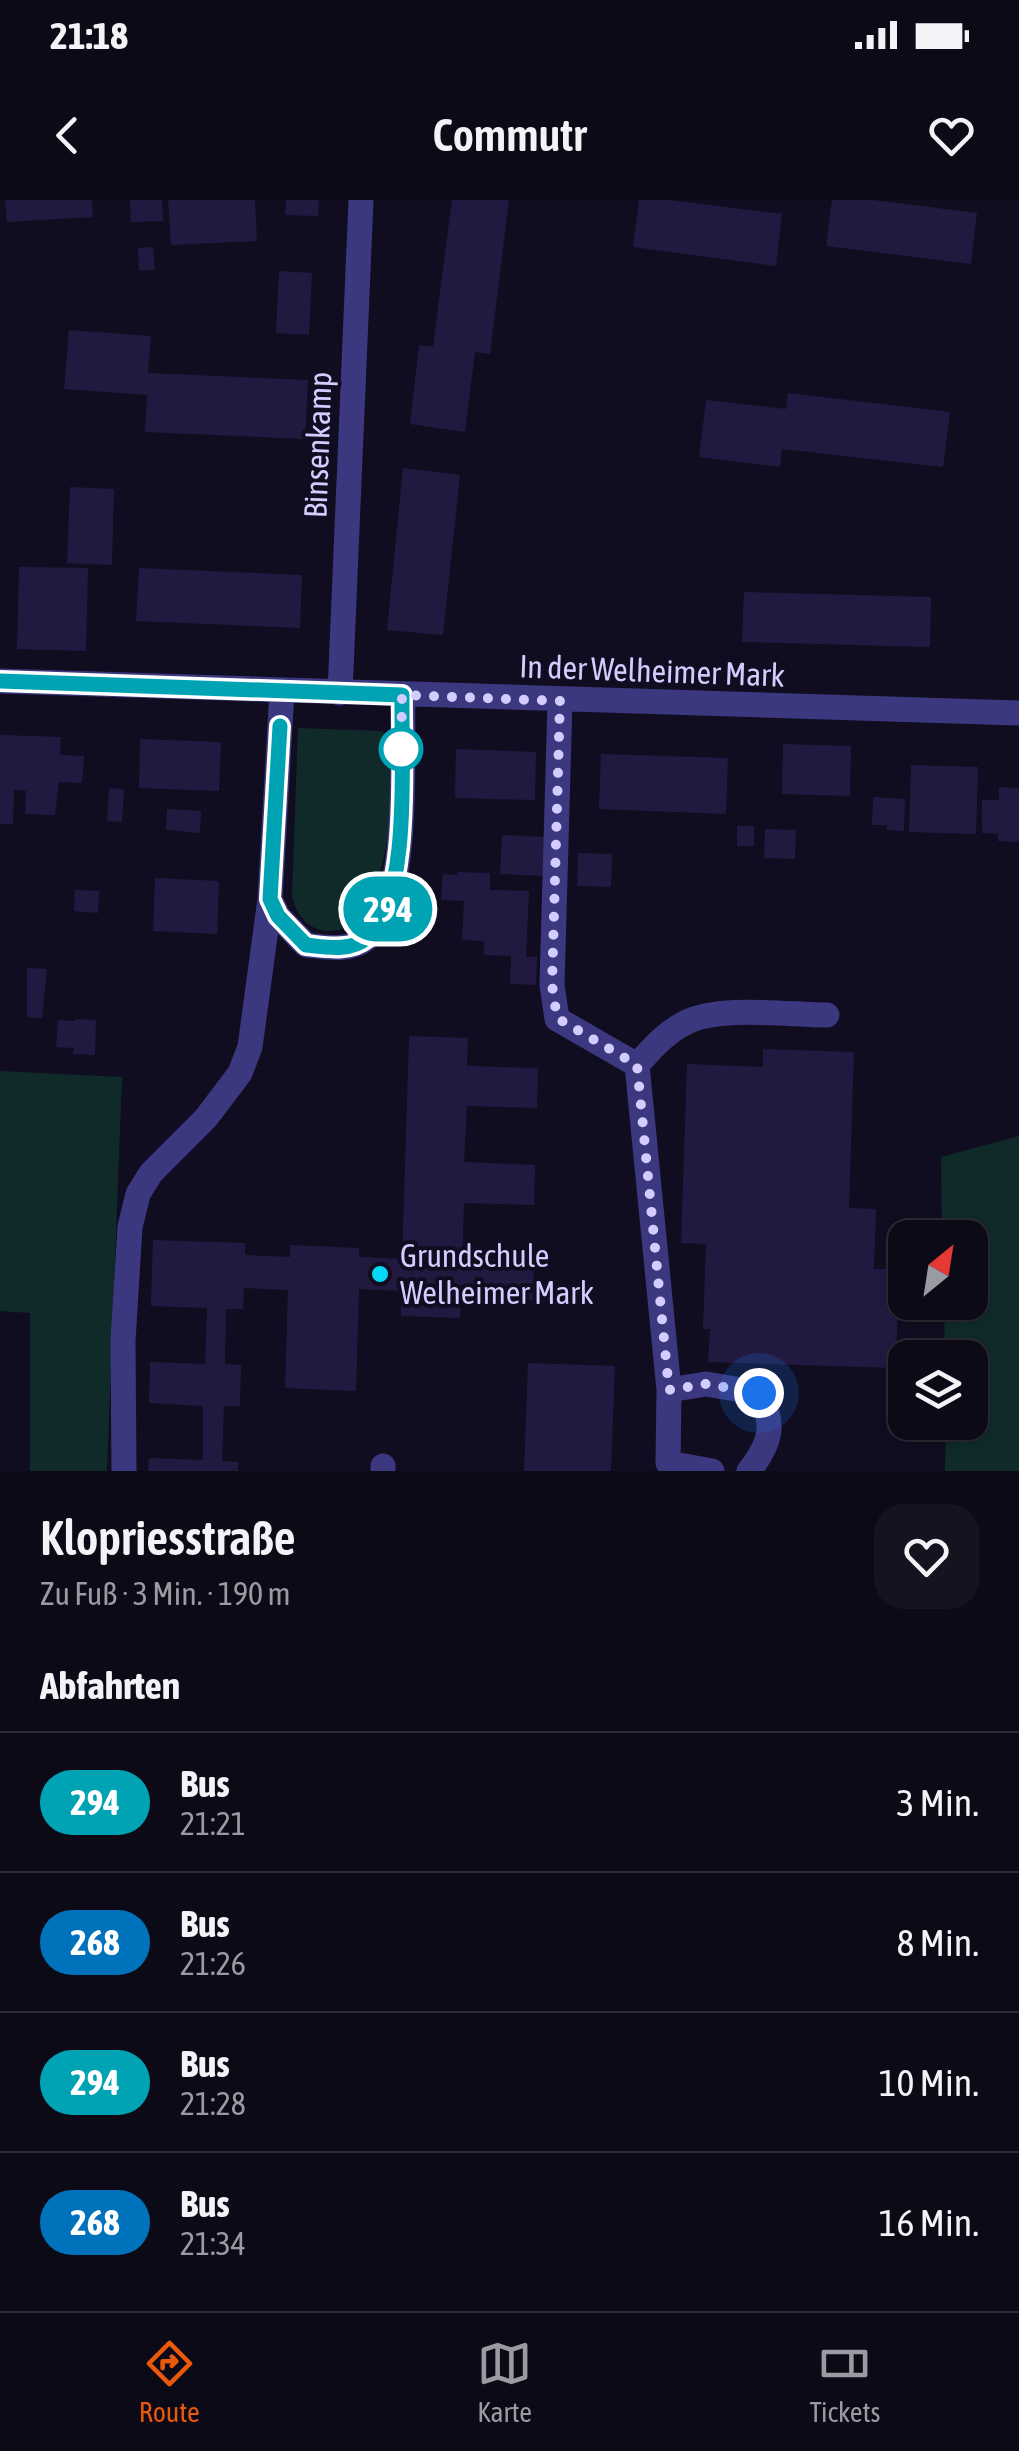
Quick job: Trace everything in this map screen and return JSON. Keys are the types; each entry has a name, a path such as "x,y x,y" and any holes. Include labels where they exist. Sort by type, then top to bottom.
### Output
{"street":[{"name":"Binsenkamp","path":"340,692 361,200"},
{"name":"In der Welheimer Mark","path":"0,681 1019,713"},
{"path":"1019,686 1019,713"},
{"path":"124,1471 123,1341 130,1227 138,1194 150,1173 206,1118 240,1073 250,1047 270,899 282,691"},
{"path":"270,899 278,916 306,945 350,947 377,928 388,911 398,872 402,695"},
{"path":"560,701 552,985 557,1018 637,1065"},
{"path":"712,1471 668,1463 669,1390 637,1065 662,1038 688,1020 717,1014 827,1015"},
{"path":"669,1390 706,1384 759,1393 770,1414 766,1451 749,1471"}],"green space":[{"path":"298,728 383,731 389,751 391,800 383,863 360,914 343,928 321,930 305,922 292,897"},
{"path":"0,1071 122,1077 107,1471 30,1471 30,1313 0,1311"},
{"path":"1019,1136 1019,1471 945,1471 946,1440 988,1440 988,1340 945,1340 944,1320 988,1320 988,1220 942,1220 941,1157"}],"building":[{"path":"5,200 92,200 93,217 7,222"},
{"path":"130,200 162,200 163,221 131,222"},
{"path":"168,200 255,200 257,241 171,245"},
{"path":"286,200 319,200 318,216 285,215"},
{"path":"452,200 509,200 490,354 475,352 465,432 410,424 419,345 433,347"},
{"path":"639,200 782,214 776,266 633,247"},
{"path":"832,200 873,200 977,213 971,264 826,246"},
{"path":"153,247 155,270 139,270 138,248"},
{"path":"279,271 312,273 309,335 276,333"},
{"path":"69,330 151,336 148,373 308,380 305,439 145,432 147,395 64,389"},
{"path":"788,393 950,412 943,467 782,449 780,467 699,457 706,400 786,409"},
{"path":"403,468 460,475 443,635 387,630"},
{"path":"70,487 114,489 112,565 67,563"},
{"path":"19,567 88,568 86,651 17,649"},
{"path":"139,568 302,575 300,628 136,621"},
{"path":"744,592 931,597 930,647 742,642"},
{"path":"0,735 61,737 60,755 84,756 82,783 59,782 55,815 25,814 26,791 14,790 13,824 0,824"},
{"path":"140,739 221,742 219,791 139,788"},
{"path":"783,744 851,746 850,796 782,794"},
{"path":"456,749 536,752 535,800 455,798"},
{"path":"601,754 728,758 726,814 599,809"},
{"path":"911,765 978,767 976,834 909,832"},
{"path":"999,787 1019,788 1019,842 998,841 998,834 982,833 982,800 999,800"},
{"path":"109,788 124,789 122,822 107,821"},
{"path":"873,797 905,799 904,831 872,825"},
{"path":"167,809 201,811 200,833 166,830"},
{"path":"737,826 754,826 754,846 737,846"},
{"path":"765,829 796,830 795,859 764,858"},
{"path":"502,835 546,837 544,876 500,874"},
{"path":"578,853 612,854 611,887 577,886"},
{"path":"490,873 490,890 529,891 526,957 537,957 536,985 510,984 511,956 484,955 484,941 462,940 464,901 441,900 443,874"},
{"path":"155,878 219,881 217,934 153,931"},
{"path":"75,890 99,891 98,913 74,911"},
{"path":"27,968 47,969 42,1018 27,1017"},
{"path":"58,1020 96,1020 95,1055 73,1054 74,1048 56,1047"},
{"path":"409,1036 468,1038 467,1066 538,1068 537,1108 467,1106 464,1162 535,1165 534,1205 464,1203 462,1258 534,1260 533,1300 461,1297 460,1318 401,1316 401,1291 359,1289 356,1391 285,1388 288,1290 244,1288 243,1309 226,1309 225,1364 241,1365 240,1406 224,1406 222,1461 238,1462 238,1471 148,1471 149,1458 203,1460 203,1406 149,1403 150,1362 205,1364 207,1308 151,1306 153,1240 245,1243 245,1255 290,1257 290,1245 359,1248 359,1257 402,1259"},
{"path":"763,1049 854,1052 849,1208 876,1209 874,1269 888,1269 888,1320 897,1320 897,1340 888,1340 888,1368 708,1362 710,1329 703,1329 706,1244 681,1243 687,1064 763,1067"},
{"path":"528,1363 615,1366 611,1471 524,1471"}],"bus line":[{"name":"294","path":"0,681 402,695 398,872 388,911 365,940 350,947 306,945 278,916 270,899 280,726"}],"place":[{"name":"Grundschule Welheimer Mark","path":"380,1274"}],"route":[{"path":"401,749 401,760 402,695 560,701 552,985 557,1018 637,1065 669,1390 706,1384 759,1393"}]}
